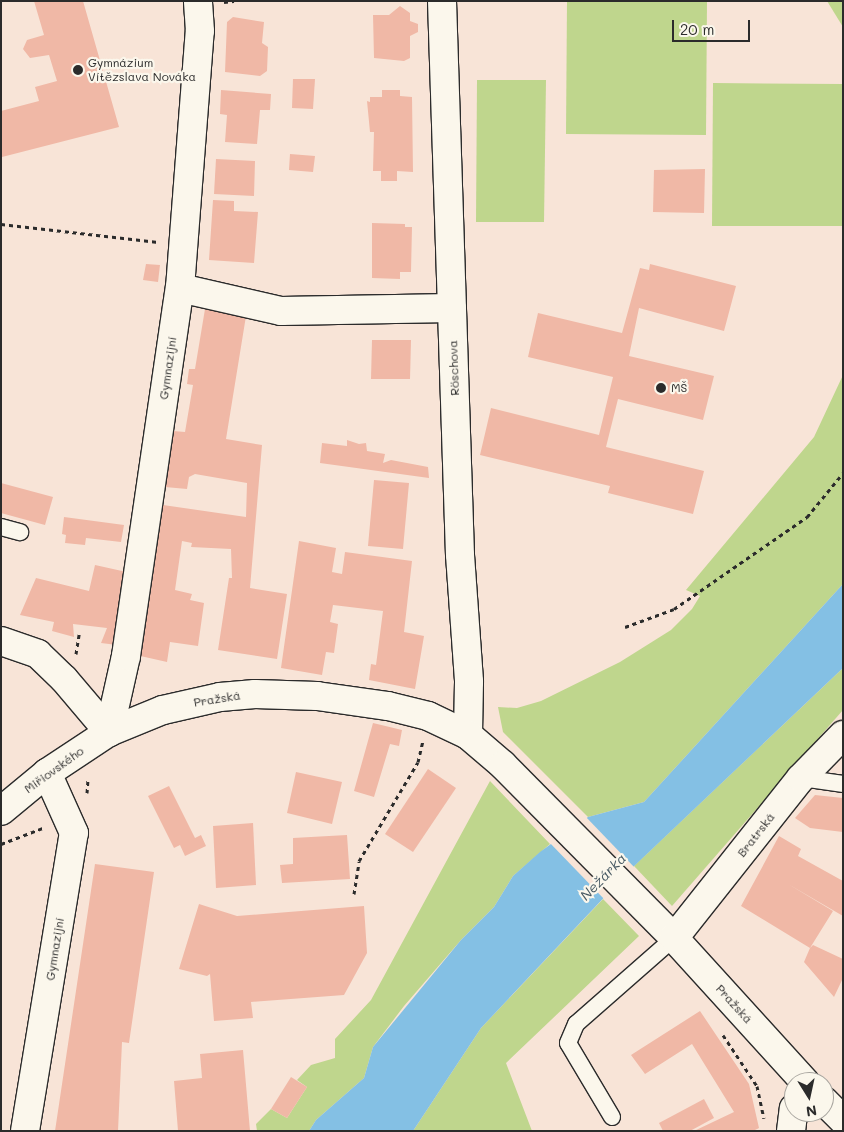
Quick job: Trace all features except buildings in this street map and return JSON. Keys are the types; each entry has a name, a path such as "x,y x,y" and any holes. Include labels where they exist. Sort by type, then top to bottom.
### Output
{"street":[{"name":"Gymnazijní","path":"109,732 126,656 180,288 200,31 198,1"},
{"name":"Röschova","path":"442,1 460,555 469,682 468,735"},
{"path":"180,288 281,311 452,308"},
{"path":"1,641 38,654 64,679 109,732"},
{"name":"Pražská","path":"109,732 163,710 220,697 255,694 317,696 388,706 428,716 468,735 503,765 668,932 795,1072"},
{"name":"Miřiovského","path":"1,811 47,773 109,732"},
{"name":"Bratrská","path":"668,932 801,778 843,735"},
{"name":"Gymnazijní","path":"25,1131 74,833 47,773"},
{"path":"834,1111 843,1120"}],"lane":[{"path":"1,527 20,532"},
{"path":"801,778 843,784"},
{"path":"612,1117 568,1043 576,1024 668,932"}],"path":[{"path":"1,224 183,246"},
{"path":"625,627 674,609 807,517 843,473"},
{"path":"74,660 79,634"},
{"path":"354,894 359,860 418,762 424,736"},
{"path":"1,844 86,805 88,777 91,771"},
{"path":"722,1033 757,1086 765,1122"}],"green space":[{"path":"567,1 707,1 706,135 566,134"},
{"path":"827,1 843,1 843,27"},
{"path":"477,80 546,80 544,222 476,222"},
{"path":"713,83 843,84 843,226 712,226"},
{"path":"843,375 843,584 644,802 588,817 503,732 498,707 517,708 541,701 620,662 671,630 692,609 700,596 686,590 814,437"},
{"path":"843,668 843,710 672,906 634,866"},
{"path":"490,781 550,844 513,876 494,907 461,940 404,1006 373,1047 364,1078 316,1120 309,1131 257,1131 256,1124 271,1109 287,1118 307,1087 297,1080 311,1065 335,1058 335,1039 371,1000"},
{"path":"603,899 639,936 506,1063 532,1131 413,1131 481,1028"}],"water":[{"name":"Nežárka","path":"843,584 843,668 630,870 481,1028 413,1131 309,1131 316,1120 364,1078 373,1047 461,940 494,907 513,876 540,852 588,817 644,802"}],"pier":[{"path":"585,816 635,868 605,900 549,842"}],"place":[{"name":"Gymnázium Vítězslava Nováka","path":"78,70"},
{"name":"MŠ","path":"661,388"}]}
